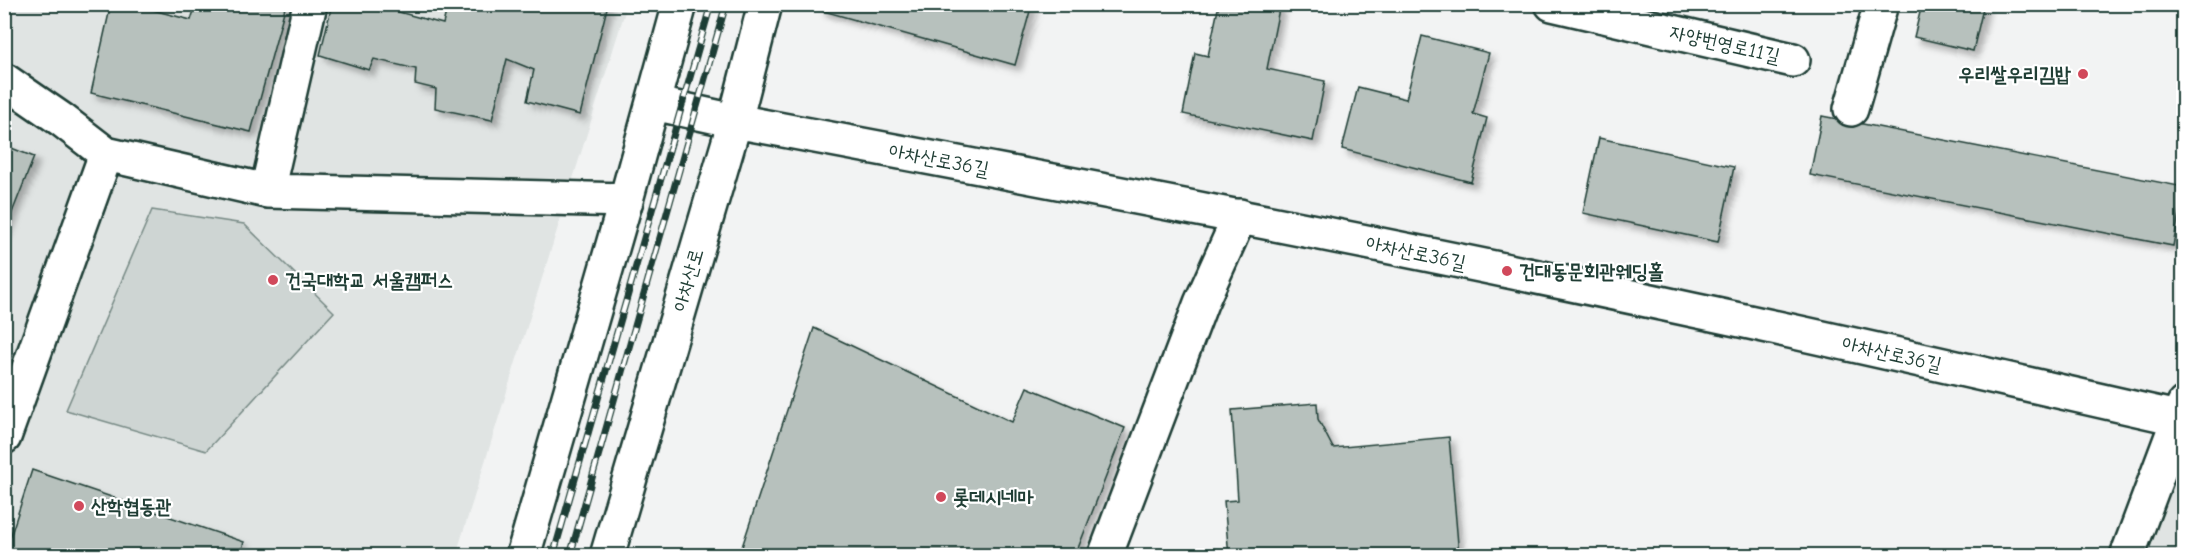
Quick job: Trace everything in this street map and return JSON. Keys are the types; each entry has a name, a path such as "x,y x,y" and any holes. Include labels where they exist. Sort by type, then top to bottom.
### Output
{"street":[{"path":"267,191 310,4"},
{"path":"523,555 680,4"},
{"name":"아차산로","path":"607,555 735,121 765,4"},
{"name":"자양번영로11길","path":"1552,4 1793,60"},
{"path":"1851,109 1881,4"},
{"path":"4,80 106,154 267,191 626,200"},
{"name":"아차산로36길","path":"653,103 735,121 1240,216 2180,411"},
{"path":"4,437 106,154"},
{"path":"1105,555 1201,303 1240,216"},
{"path":"2127,555 2180,411"}],"shaded area":[{"name":"건국대학교 서울캠퍼스","path":"4,5 627,5 456,555 5,555"},
{"path":"152,210 244,224 334,312 206,451 66,410"},
{"path":"2183,404 2183,555 2127,556"}],"building":[{"path":"111,4 130,4 191,20 196,4 286,4 251,132 91,93"},
{"path":"332,4 385,4 384,8 443,24 448,4 608,4 580,115 527,101 534,70 507,59 492,120 435,108 436,89 415,84 416,69 374,59 369,70 320,55"},
{"path":"821,4 1032,4 1015,65 820,10"},
{"path":"1219,4 1280,4 1267,69 1325,81 1313,141 1183,114 1195,53 1208,56"},
{"path":"1922,4 1984,4 1973,51 1914,37"},
{"path":"1422,36 1489,53 1473,114 1487,118 1471,182 1342,149 1358,87 1406,99"},
{"path":"1822,116 2184,187 2173,246 1810,175"},
{"path":"1599,138 1734,167 1718,242 1583,213"},
{"path":"4,145 34,157 4,233"},
{"path":"814,328 1012,422 1027,387 1125,428 1075,556 739,556"},
{"path":"1317,403 1318,419 1333,448 1449,437 1459,556 1229,556 1224,501 1238,500 1232,410"},
{"name":"산학협동관","path":"32,470 244,542 240,556 4,556"}],"railway":[{"path":"553,556 711,4"},
{"path":"570,556 726,4"}],"place":[{"name":"우리쌀우리김밥","path":"2083,74"},
{"name":"건대동문회관웨딩홀","path":"1507,271"},
{"name":"건국대학교 서울캠퍼스","path":"273,280"},
{"name":"롯데시네마","path":"941,497"},
{"name":"산학협동관","path":"79,506"}]}
